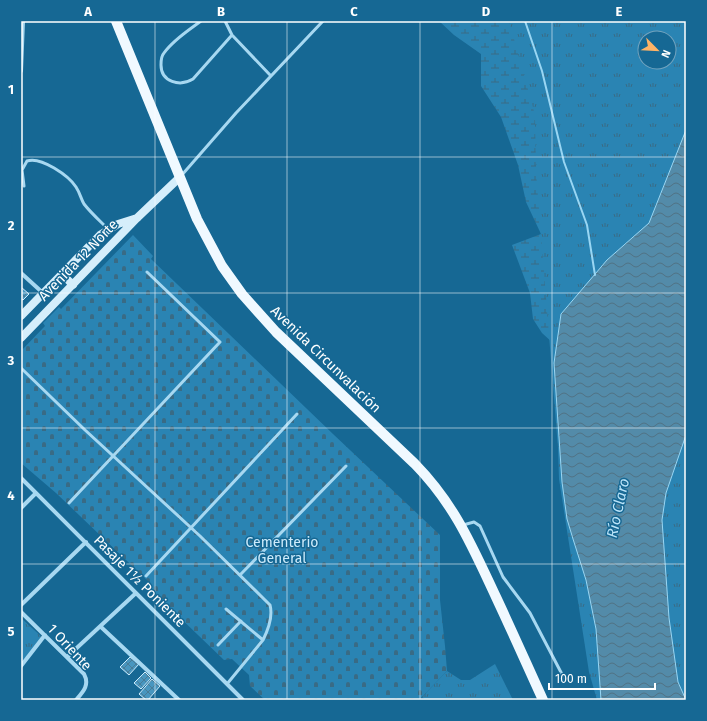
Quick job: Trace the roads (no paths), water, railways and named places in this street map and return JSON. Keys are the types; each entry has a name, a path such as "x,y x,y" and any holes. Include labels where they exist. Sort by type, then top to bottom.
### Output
{"main road":[{"name":"Avenida Circunvalación","path":"116,21 179,178 204,235 222,266 242,294 276,332 429,478 446,500 476,552 543,700"},
{"name":"Avenida 12 Norte","path":"21,338 137,218 179,178"},
{"name":"Avenida 12 Norte","path":"21,316 95,240 108,229 137,218"},
{"path":"62,274 73,285"}],"street":[{"path":"21,71 23,21"},
{"path":"21,273 43,293"},
{"name":"Pasaje 1½ Poniente","path":"21,478 243,700"},
{"path":"21,508 36,493"},
{"path":"21,605 86,542"},
{"path":"67,657 136,593"},
{"name":"1 Oriente","path":"21,612 84,674 86,688 76,700"},
{"path":"101,627 178,700"},
{"path":"21,666 45,635"}],"lane":[{"path":"201,21 179,38 162,54 161,70 164,75 176,83 186,83 193,79 232,35"},
{"path":"225,21 232,35 271,76"},
{"path":"179,178 323,21"},
{"path":"24,186 22,170 27,161 31,159 42,162 70,179 80,193 85,205 108,229"},
{"path":"69,503 220,342 148,272"},
{"path":"21,368 191,528 270,605 270,619 267,632 263,640 227,684"},
{"path":"146,576 298,414"},
{"path":"240,575 346,466"},
{"path":"462,526 474,522 480,526 503,577 530,613 565,680"},
{"path":"226,609 263,640"},
{"path":"218,645 241,621"}],"water":[{"name":"Río Claro","path":"686,130 686,435 666,493 662,520 669,618 678,682 686,700 601,700 596,629 586,580 567,519 562,482 554,363 561,314 607,260 649,223"}],"waterway":[{"path":"525,21 542,71 564,162 587,225 595,275"}],"park label":[{"name":"Cementerio General","path":"282,550"}]}
